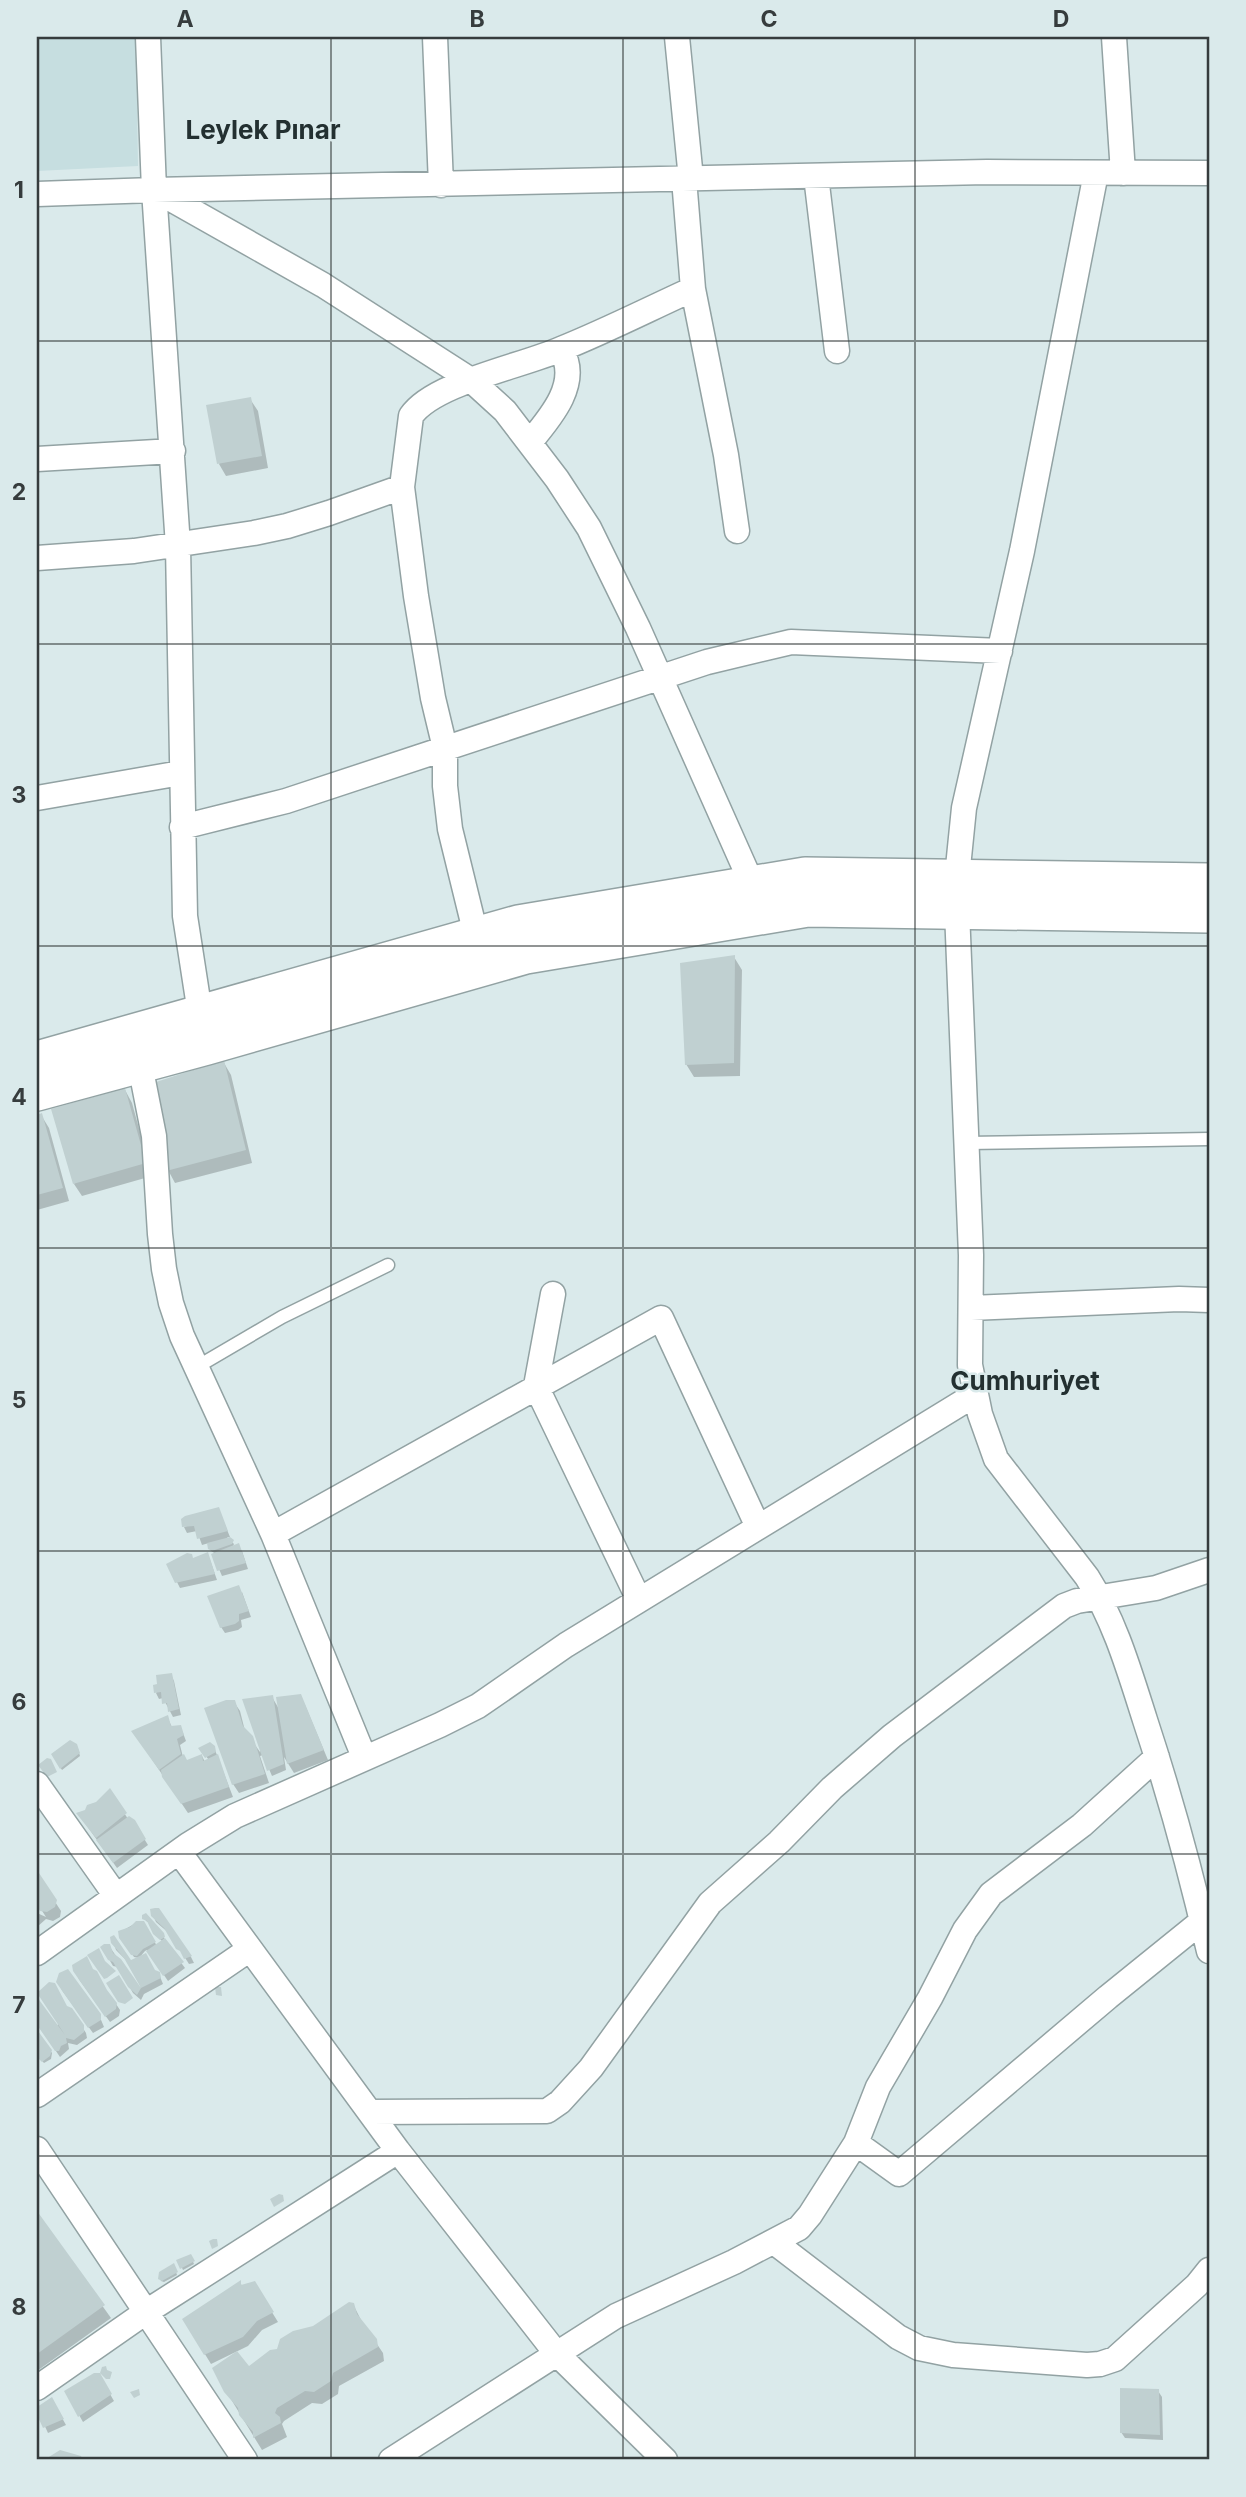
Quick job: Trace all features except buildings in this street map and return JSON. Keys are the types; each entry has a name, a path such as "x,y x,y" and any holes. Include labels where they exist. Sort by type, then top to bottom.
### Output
{"main road":[{"path":"37,1059 518,923 805,875 957,894 1209,915"},
{"path":"37,1093 526,956 808,909 957,894 1209,881"}],"street":[{"path":"148,37 154,190 178,546 185,916 207,1047"},
{"path":"435,37 440,185"},
{"path":"677,37 693,289 726,455 737,531"},
{"path":"1114,37 1123,173"},
{"path":"37,194 987,172 1209,173"},
{"path":"1096,173 1022,551 964,808 957,894 967,1143 970,1365 981,1414 996,1459 1087,1577 1118,1635 1157,1757 1209,1951"},
{"path":"816,176 837,351"},
{"path":"154,190 323,285 471,380 505,411 530,442 589,528 660,678 752,884"},
{"path":"475,935 450,829 445,786 445,748 433,698 416,596 402,487 411,416 427,399 471,380 561,349 693,289"},
{"path":"530,442 546,423 567,386 568,360 561,349"},
{"path":"37,459 173,451"},
{"path":"37,558 178,546 287,526 402,487"},
{"path":"182,827 286,801 707,662 791,642 1000,651"},
{"path":"37,799 181,773"},
{"path":"140,1065 154,1136 164,1269 171,1303 195,1368 273,1534 364,1757"},
{"path":"553,1294 536,1387 639,1600"},
{"path":"971,1308 1209,1300"},
{"path":"273,1534 661,1318 758,1527"},
{"path":"37,1953 179,1852 235,1816 478,1706 566,1645 976,1394"},
{"path":"370,2112 518,2112 547,2110 560,2102 591,2068 710,1903 779,1842 832,1788 892,1736 1064,1606 1156,1588 1209,1570"},
{"path":"391,2460 616,2316 799,2228 856,2143 878,2087 930,1998 965,1930 991,1894 1082,1825 1157,1757"},
{"path":"37,1784 45,1812 116,1896"},
{"path":"179,1852 398,2151 556,2353 665,2460"},
{"path":"856,2143 899,2174 1202,1921"},
{"path":"37,2095 250,1949"},
{"path":"37,2149 245,2460"},
{"path":"37,2388 146,2312 398,2151"},
{"path":"774,2242 898,2337 919,2348 953,2355 1087,2365 1115,2359 1197,2285 1209,2270"}],"lane":[{"path":"967,1143 1209,1139"},
{"path":"195,1368 282,1317 388,1265"}],"shaded area":[{"path":"37,37 136,37 138,166 37,171"}],"district":[{"name":"Leylek Pınar","path":"263,130"},
{"name":"Cumhuriyet","path":"1025,1381"}]}
